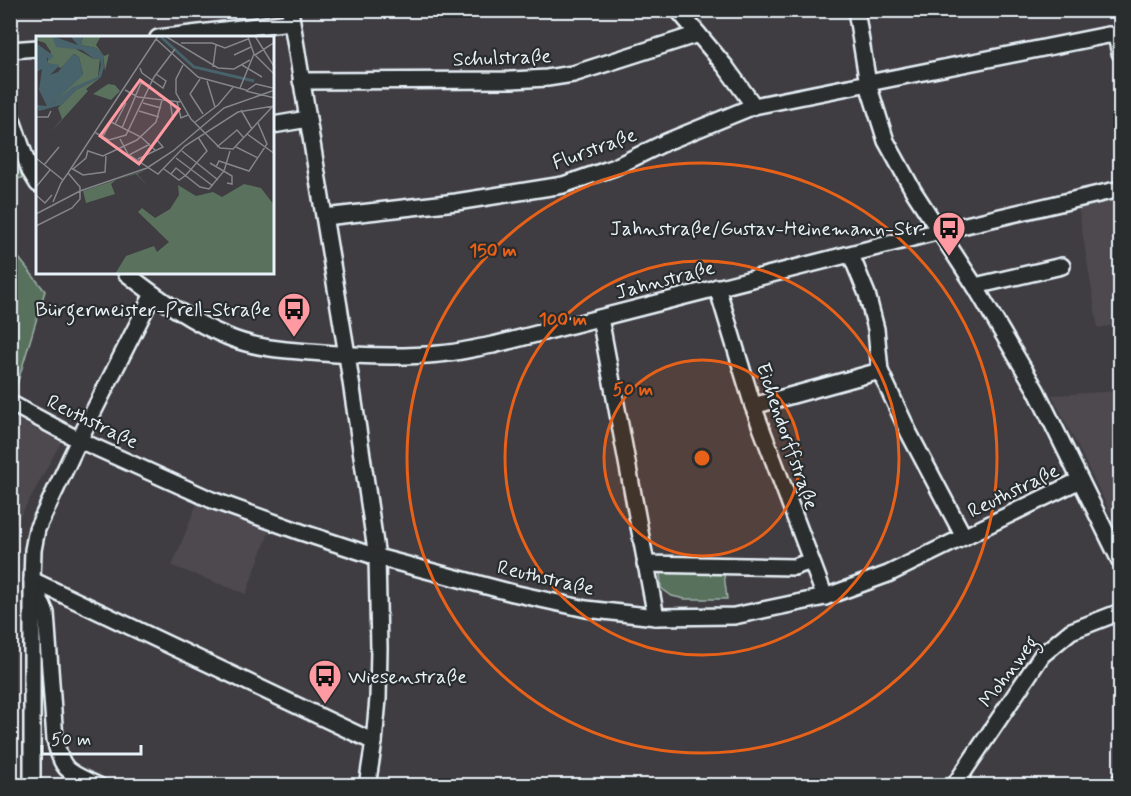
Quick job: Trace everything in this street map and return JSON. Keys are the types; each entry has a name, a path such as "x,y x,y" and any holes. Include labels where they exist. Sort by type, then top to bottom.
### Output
{"street":[{"path":"678,10 725,66 754,106"},
{"path":"856,10 868,84 886,141 914,192 975,286 1036,390 1120,561"},
{"path":"170,36 290,16 325,217 377,557 379,648 374,742 366,786"},
{"name":"Schulstraße","path":"301,81 547,78 573,74 698,34"},
{"name":"Flurstraße","path":"325,217 456,202 563,184 615,166 666,142 754,106 1108,35 1116,36 1120,53"},
{"path":"10,50 36,48"},
{"path":"10,114 35,175"},
{"path":"274,125 308,118"},
{"name":"Jahnstraße","path":"127,274 153,294 194,320 228,337 260,346 391,357 441,354 493,345 940,231 1120,189"},
{"path":"851,255 867,294 876,330 880,371 909,433 964,537"},
{"path":"975,286 1062,266"},
{"name":"Eichendorffstraße","path":"717,287 753,406 825,597"},
{"path":"32,786 32,580 33,550 37,529 153,294"},
{"path":"600,318 656,617"},
{"path":"753,406 880,371"},
{"name":"Reuthstraße","path":"10,404 79,440 212,500 301,532 377,557 513,593 586,609 656,617 734,616 825,597 888,574 1080,480"},
{"path":"645,564 794,567 811,561"},
{"path":"32,580 374,742"},
{"path":"32,580 46,613 55,739 59,760 66,769 99,786"},
{"name":"Mohnweg","path":"954,786 1042,655 1071,631 1120,612"},
{"path":"1118,786 1120,782"}],"shaded area":[{"path":"1120,197 1120,324 1098,328 1078,206"},
{"path":"1120,391 1120,532 1052,395"},
{"path":"11,416 61,442 14,528 11,676"},
{"path":"198,501 270,530 246,594 172,566"}],"green space":[{"path":"16,153 25,177 11,181 11,154"},
{"path":"11,248 45,291 16,388 11,390"},
{"path":"660,573 724,574 727,599 685,599 672,596 661,588"}],"place":[{"name":"Jahnstraße/Gustav-Heinemann-Str.","path":"949,257"},
{"name":"Bürgermeister-Prell-Straße","path":"294,338"},
{"name":"Wiesenstraße","path":"325,705"}]}
